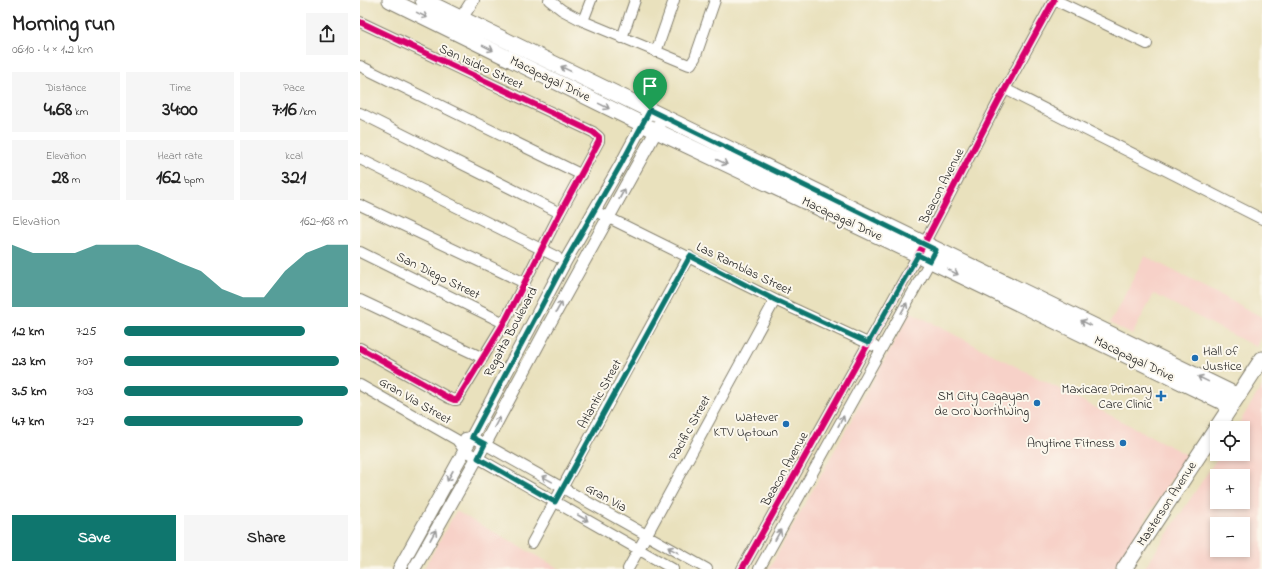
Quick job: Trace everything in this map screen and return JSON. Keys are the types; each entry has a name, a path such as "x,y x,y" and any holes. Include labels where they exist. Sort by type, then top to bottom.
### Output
{"main road":[{"path":"390,0 457,25"},
{"path":"423,0 457,25"},
{"name":"Macapagal Drive","path":"457,25 650,110 927,253"},
{"name":"Macapagal Drive","path":"457,25 656,131 927,253 1234,401"},
{"name":"Masterson Avenue","path":"1124,569 1262,359"}],"street":[{"path":"457,25 473,0"},
{"path":"549,0 562,10 583,21 686,64 691,64 695,58 715,0"},
{"path":"583,21 591,0"},
{"path":"622,38 635,0"},
{"path":"656,52 674,0"},
{"path":"1055,0 1147,44"},
{"name":"Beacon Avenue","path":"759,569 881,350 1006,89 1055,0"},
{"name":"San Isidro Street","path":"360,22 593,132 600,141 582,175"},
{"path":"360,66 582,175 560,212 504,323 458,400 454,400 360,348"},
{"path":"1006,89 1262,219"},
{"name":"Regatta Boulevard","path":"399,569 472,437 566,260 650,110"},
{"path":"360,113 560,212"},
{"path":"414,569 478,458 547,328 664,117"},
{"path":"360,159 557,257"},
{"path":"360,205 525,283"},
{"name":"Las Ramblas Street","path":"595,210 690,256 775,300 881,350"},
{"name":"San Diego Street","path":"360,252 504,323"},
{"name":"Beacon Avenue","path":"742,569 868,343 927,253"},
{"name":"Atlantic Street","path":"532,543 690,256"},
{"path":"360,300 483,358"},
{"name":"Pacific Street","path":"628,569 775,300"},
{"path":"533,321 547,328"},
{"name":"Gran Via Street","path":"360,385 457,440 464,450"},
{"name":"Gran Via","path":"472,437 706,569"},
{"name":"Gran Via Street","path":"457,440 472,437"},
{"path":"464,450 673,569"}],"shaded area":[{"path":"1145,256 1262,317 1262,335 1256,347 1154,294 1132,335 1110,323"},
{"path":"911,312 1187,455 1114,569 769,569"},
{"path":"1262,386 1262,569 1144,569 1210,469 1210,509 1250,509 1250,469 1210,469 1215,461 1250,461 1250,421 1240,421"},
{"path":"456,511 560,569 424,569"}],"cycle path":[{"path":"742,569 924,244 998,102 1054,0"},
{"path":"360,22 593,132 599,137 599,141 560,213 504,323 457,400 449,398 360,348"}],"place":[{"name":"Hall of Justice","path":"1195,358"},
{"name":"Maxicare Primary Care Clinic","path":"1161,396"},
{"name":"SM City Cagayan de Oro NorthWing","path":"1037,403"},
{"name":"Watever KTV Uptown","path":"786,424"},
{"name":"Anytime Fitness","path":"1123,443"}],"route":[{"path":"650,110 936,250 930,261 918,255 868,343 775,300 690,256 555,502 478,458 485,444 472,437 566,260 650,110"}]}
